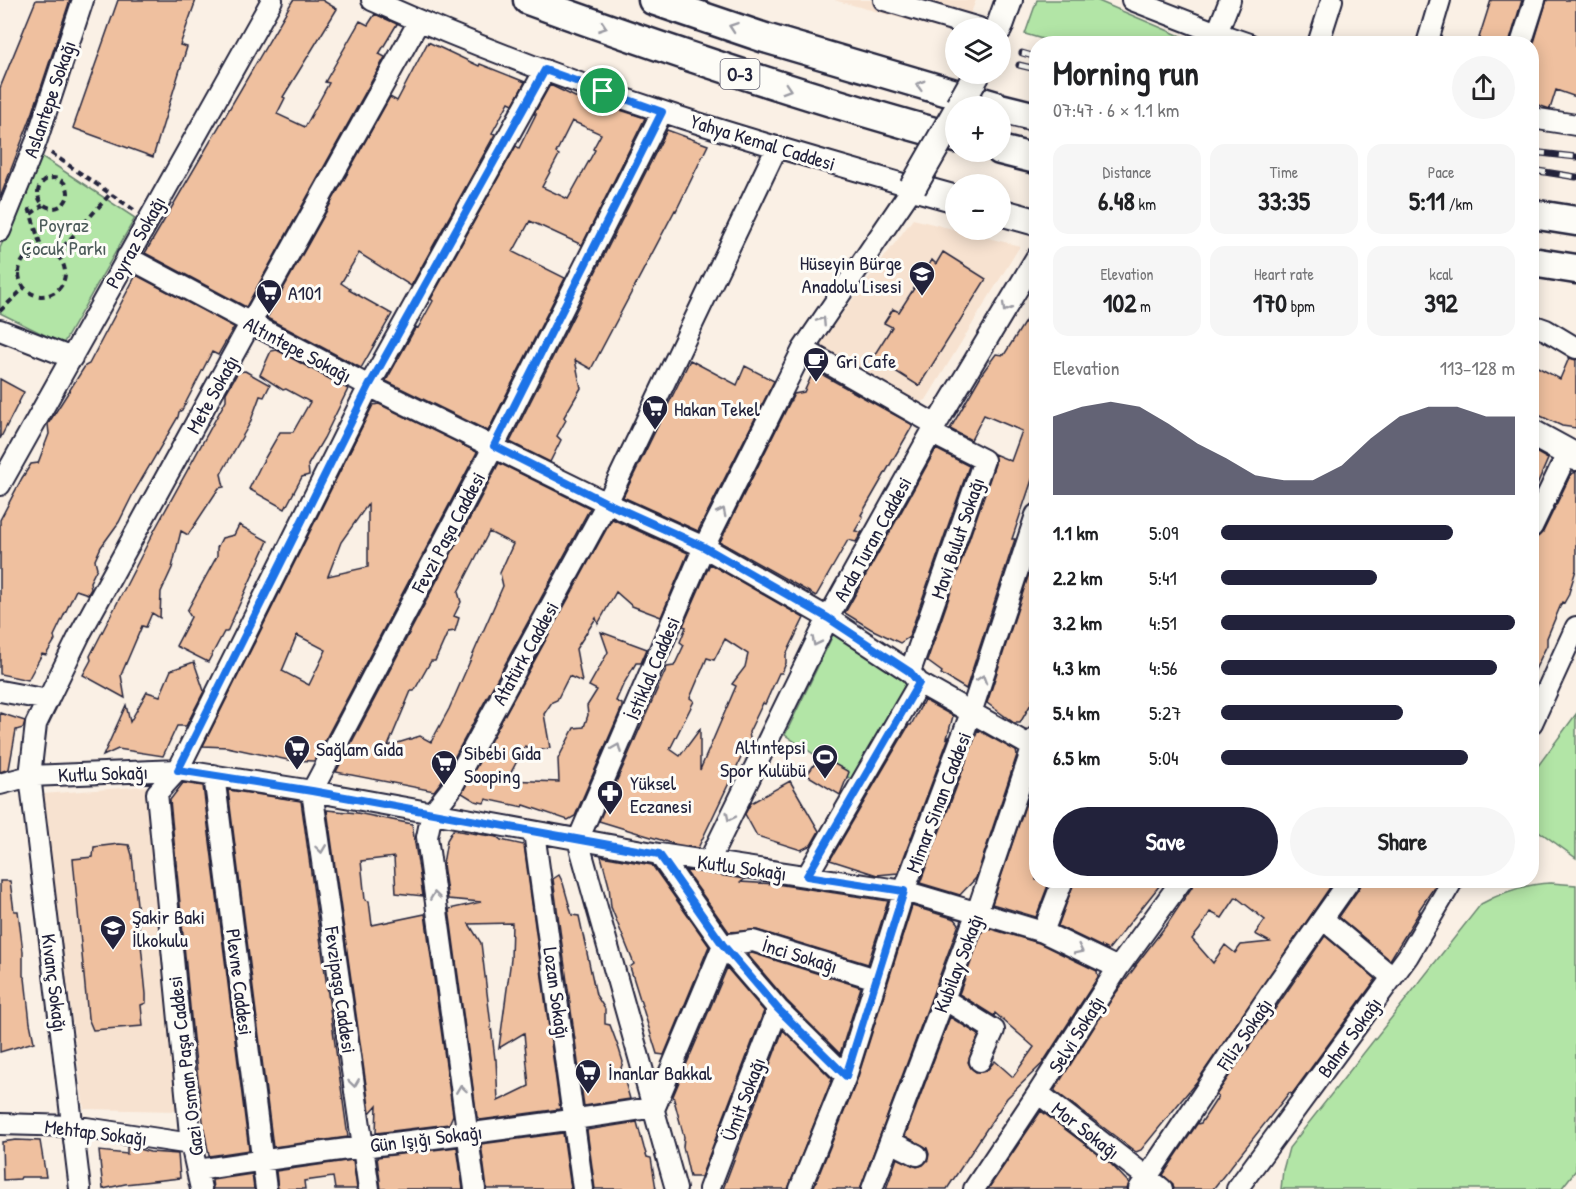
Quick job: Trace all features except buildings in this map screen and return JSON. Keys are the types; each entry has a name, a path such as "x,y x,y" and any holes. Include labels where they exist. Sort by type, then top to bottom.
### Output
{"highway":[{"name":"O-3","path":"528,0 798,93 945,135"},
{"name":"O-3","path":"653,0 765,38 962,96"},
{"path":"1011,111 1029,115"},
{"path":"1011,153 1029,157"},
{"path":"1539,215 1576,221"},
{"path":"1539,263 1576,269"}],"main road":[{"path":"1003,18 1009,0"},
{"path":"913,186 945,131"},
{"name":"Yahya Kemal Caddesi","path":"913,186 945,196"},
{"path":"1011,215 1029,220"},
{"path":"1539,437 1572,454"}],"street":[{"name":"Aslantepe Sokağı","path":"0,231 36,142 83,0"},
{"name":"Poyraz Sokağı","path":"0,485 272,0"},
{"name":"Yahya Kemal Caddesi","path":"372,0 545,70 662,112 913,186"},
{"path":"884,0 945,18"},
{"path":"1132,0 1226,36"},
{"path":"1217,33 1230,0"},
{"path":"1321,36 1332,0"},
{"path":"1429,36 1440,0"},
{"path":"1524,36 1535,0"},
{"name":"Mete Sokağı","path":"30,776 36,724 80,634 420,21"},
{"name":"Gazi Osman Paşa Caddesi","path":"200,1179 191,1144 157,793 178,770 369,386 545,70"},
{"name":"Fevzi Paşa Caddesi","path":"312,791 494,446 662,112"},
{"path":"1539,119 1576,125"},
{"name":"Atatürk Caddesi","path":"432,813 451,789 607,503 777,147"},
{"name":"İstiklal Caddesi","path":"578,840 704,547 803,349 913,186"},
{"name":"Altıntepe Sokağı","path":"127,258 369,386 607,503 704,547 828,618 914,678 971,713 1029,741"},
{"name":"Arda Turan Caddesi","path":"709,861 828,618 934,429 1029,270"},
{"path":"1539,328 1576,348"},
{"path":"0,330 72,358"},
{"path":"803,349 934,429"},
{"name":"Mavi Bulut Sokağı","path":"914,678 984,460 934,429"},
{"path":"1539,514 1572,454"},
{"name":"Mimar Sinan Caddesi","path":"800,1189 846,1076 904,891 971,713 1029,536"},
{"path":"1539,708 1576,627"},
{"path":"807,876 914,678"},
{"path":"0,691 48,700"},
{"name":"Kubilay Sokağı","path":"872,1189 977,912 1029,761"},
{"name":"Kutlu Sokağı","path":"0,784 30,776 178,770 312,791 659,854 904,891 1043,932 1118,968"},
{"name":"Kıvanç Sokağı","path":"30,776 80,1189"},
{"name":"Plevne Caddesi","path":"214,776 266,1189"},
{"name":"Fevzipaşa Caddesi","path":"312,791 369,1189"},
{"path":"432,813 427,837 475,1189"},
{"name":"Lozan Sokağı","path":"534,832 583,1189"},
{"path":"578,840 655,1107 676,1189"},
{"path":"659,854 723,945 778,1009 846,1076"},
{"path":"1043,932 1060,888"},
{"name":"Selvi Sokağı","path":"974,1189 1118,968 1176,888"},
{"name":"Filiz Sokağı","path":"1149,1185 1344,888"},
{"name":"Bahar Sokağı","path":"1237,1189 1408,956 1448,888"},
{"path":"1323,919 1392,977"},
{"name":"İnci Sokağı","path":"723,945 753,941 876,979"},
{"path":"655,1107 723,945"},
{"path":"944,999 994,1030 980,1061"},
{"name":"Ümit Sokağı","path":"709,1189 778,1009"},
{"name":"Mor Sokağı","path":"1038,1093 1149,1185"},
{"name":"Gün Işığı Sokağı","path":"200,1179 262,1160 575,1120 655,1107"},
{"name":"Mehtap Sokağı","path":"0,1124 73,1126 191,1144"},
{"path":"891,1142 917,1155"}],"path":[{"path":"36,142 148,219"},
{"path":"51,178 61,180 68,193 65,202 61,206 52,208 43,205 39,201 37,192 42,182 51,178"},
{"path":"56,255 111,194"},
{"path":"28,203 42,250"},
{"path":"31,214 43,205"},
{"path":"42,250 56,255 65,268 65,276 59,290 52,294 37,296 24,288 19,274 23,260 28,254 42,250"},
{"path":"0,311 24,288"}],"shaded area":[{"path":"834,0 976,0 969,18 945,18 945,30"},
{"name":"Hüseyin Bürge Anadolu Lisesi","path":"913,219 945,227 945,240 996,240 1020,246 926,400 915,404 817,347"},
{"name":"Şakir Baki İlkokulu","path":"148,786 178,1111 84,1109 42,794"}],"green space":[{"path":"1037,0 1096,0 1181,36 1032,36 1025,34"},
{"name":"Poyraz Çocuk Parkı","path":"41,156 135,218 63,344 0,313 0,248"},
{"path":"834,633 910,682 851,779 785,735"},
{"path":"1576,714 1576,858 1539,831 1539,764"},
{"path":"1539,884 1576,885 1576,1170 1561,1189 1281,1189 1289,1148 1481,904 1515,889 1539,888"}],"railway":[{"path":"1022,53 1029,55"},
{"path":"1019,65 1029,67"},
{"path":"1539,153 1576,157"},
{"path":"1539,171 1576,177"}],"place":[{"name":"Hüseyin Bürge Anadolu Lisesi","path":"922,297"},
{"name":"A101","path":"269,315"},
{"name":"Gri Cafe","path":"816,383"},
{"name":"Hakan Tekel","path":"655,431"},
{"name":"Sağlam Gıda","path":"297,771"},
{"name":"Altıntepsi Spor Kulübü","path":"825,780"},
{"name":"Sibebi Gıda Sooping","path":"444,786"},
{"name":"Yüksel Eczanesi","path":"610,816"},
{"name":"Şakir Baki İlkokulu","path":"113,951"},
{"name":"İnanlar Bakkal","path":"588,1095"}],"route":[{"path":"545,70 603,91 662,112 494,446 607,503 704,547 828,618 910,672 919,683 807,876 904,891 846,1076 778,1009 723,945 659,854 312,791 178,770 369,386 545,70"}]}
